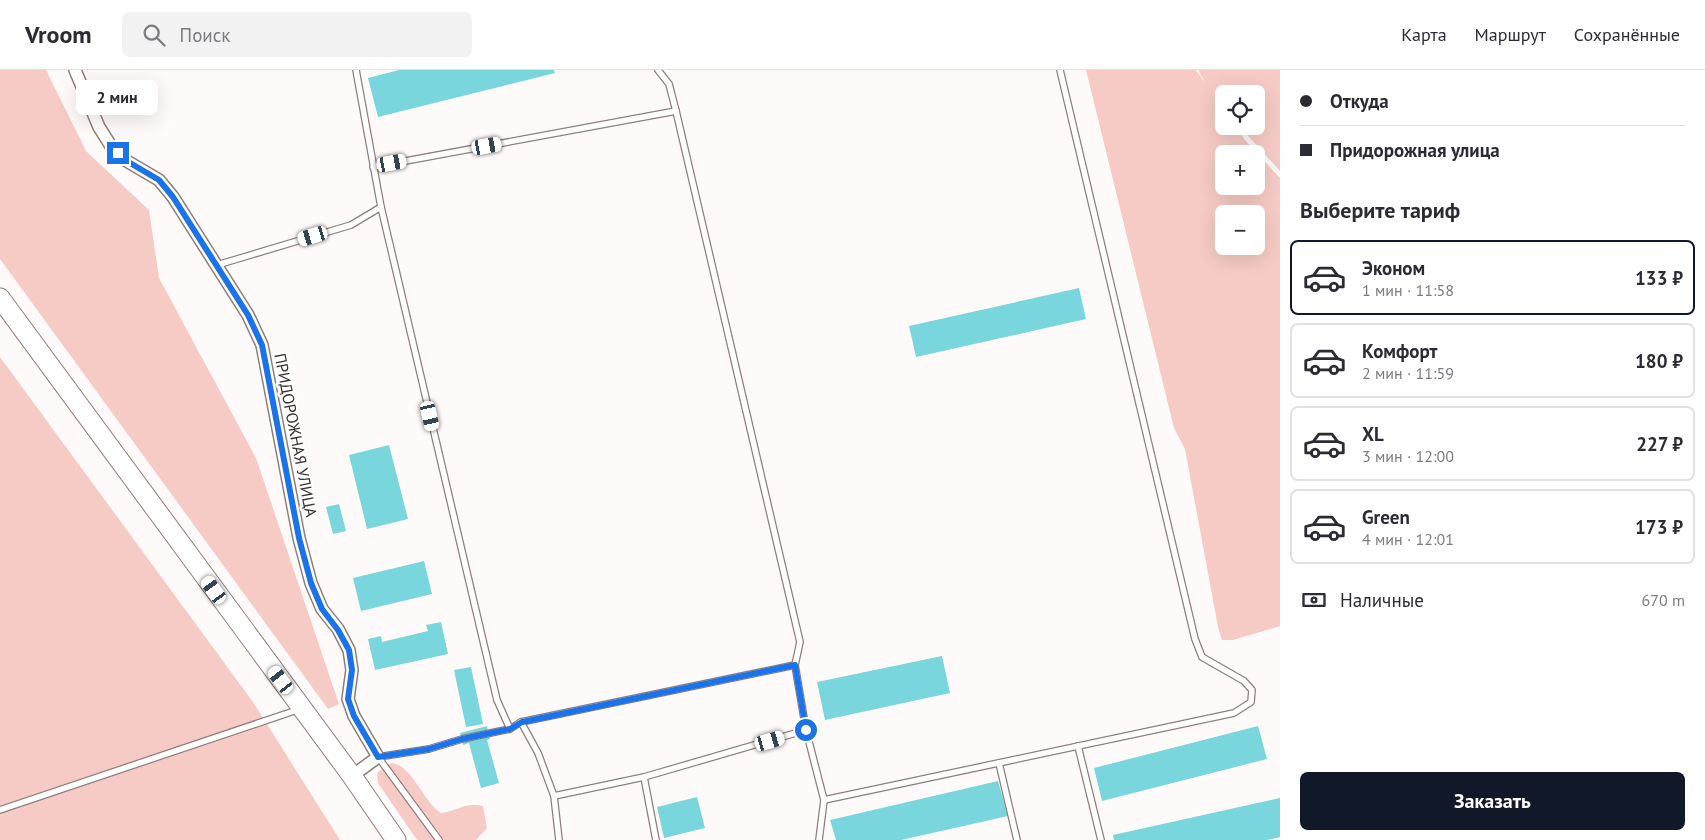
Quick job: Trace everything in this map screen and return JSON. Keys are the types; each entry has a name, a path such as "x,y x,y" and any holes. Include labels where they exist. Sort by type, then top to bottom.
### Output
{"main road":[{"path":"0,298 352,776 396,840"}],"street":[{"name":"ПРИДОРОЖНАЯ УЛИЦА","path":"75,70 99,128 110,146 125,160 159,180 173,197 248,315 262,345 299,538 311,583 322,609 338,630 349,650 352,670 348,699 354,716 378,757"},
{"path":"352,776 378,757"}],"lane":[{"path":"356,70 380,207 497,700 510,729"},
{"path":"658,70 669,84 676,111 800,642 795,665 806,730 824,800 819,840"},
{"path":"824,800 1234,713 1251,702 1252,690 1244,681 1202,657 1195,639 1060,70"},
{"path":"373,167 676,111"},
{"path":"217,265 351,225 380,207"},
{"path":"439,840 378,757 429,749 462,739 510,729 522,722 795,665"},
{"path":"0,810 302,708"},
{"path":"522,722 538,753 554,796 559,840"},
{"path":"554,796 644,777 806,730"},
{"path":"1078,746 1101,840"},
{"path":"999,763 1017,840"},
{"path":"644,777 656,840"}],"shaded area":[{"path":"0,70 46,70 86,151 149,210 159,278 256,458 339,704 328,709 0,259"},
{"path":"1086,70 1196,70 1205,83 1198,70 1280,70 1280,171 1265,155 1265,145 1256,145 1247,135 1265,135 1265,85 1215,85 1215,135 1241,135 1250,145 1215,145 1215,195 1265,195 1265,162 1280,178 1280,626 1233,640 1222,640 1185,449 1174,428"},
{"path":"0,357 253,702 340,840 0,840"},
{"path":"392,763 406,770 429,801 441,813 471,805 483,806 487,828 476,840 417,840 378,783 377,773"}],"building":[{"path":"399,70 554,70 555,73 378,117 368,78"},
{"path":"1079,288 1086,319 916,357 909,326"},
{"path":"389,445 408,519 367,529 349,455"},
{"path":"339,504 346,531 333,534 326,507"},
{"path":"424,561 432,594 361,611 353,578"},
{"path":"441,622 448,654 375,670 368,639 381,636 382,642 428,631 426,625"},
{"path":"942,656 950,693 825,720 817,682"},
{"path":"471,667 483,724 466,727 454,670"},
{"path":"487,726 490,739 487,740 499,783 481,788 469,743 463,745 460,733"},
{"path":"1258,726 1267,759 1102,801 1094,768"},
{"path":"998,781 1008,816 901,840 836,840 830,820"},
{"path":"697,797 705,828 664,838 657,807"},
{"path":"1280,798 1280,837 1267,840 1114,840 1113,835"}],"route":[{"path":"118,153 125,160 159,180 173,197 248,315 262,345 299,538 311,583 322,609 338,630 349,650 352,670 348,699 354,716 378,757 429,749 462,739 510,729 522,722 795,665 806,730"}]}
